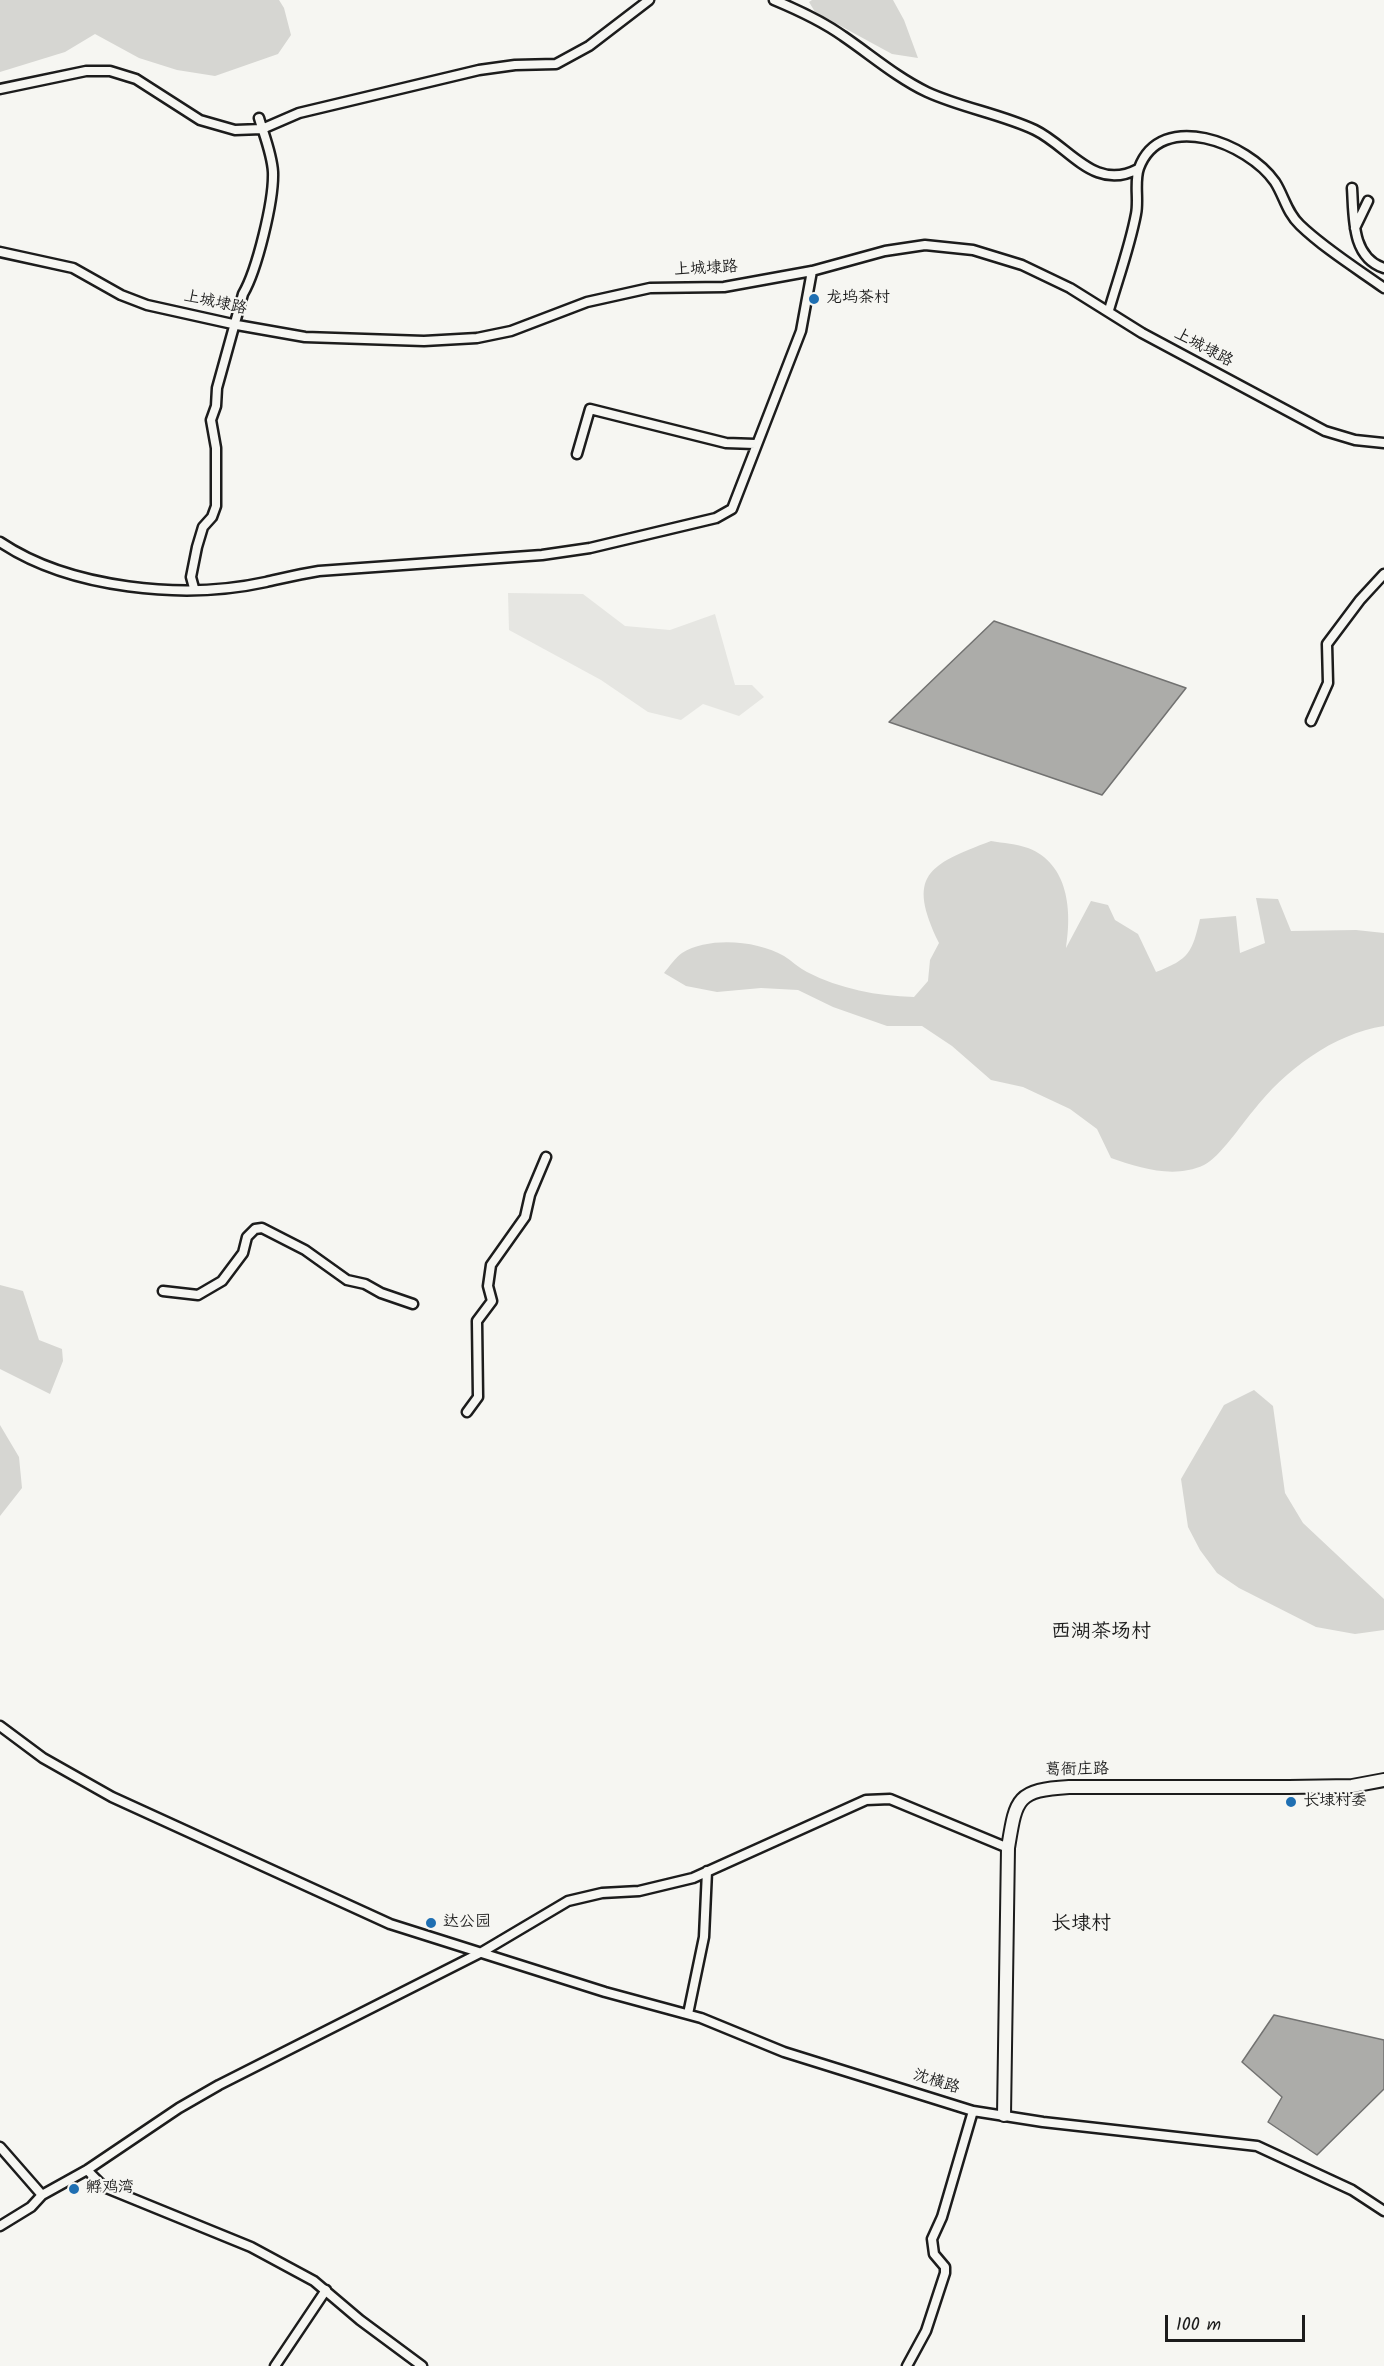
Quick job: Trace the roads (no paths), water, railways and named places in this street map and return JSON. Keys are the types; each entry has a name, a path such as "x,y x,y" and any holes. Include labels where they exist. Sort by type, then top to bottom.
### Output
{"street":[{"path":"0,89 86,71 110,70 136,78 200,120 235,130 262,129 299,113 478,70 556,64 589,46 649,0"},
{"path":"774,0 819,21 927,92 1049,137 1091,170 1109,176 1125,176 1138,169 1152,148 1171,138 1191,136 1219,141 1249,157 1274,181 1298,224 1384,288"},
{"path":"194,588 191,577 193,563 203,527 212,517 216,506 216,448 211,420 216,406 217,388 237,325 243,294 250,282 267,225 273,172 259,118"},
{"path":"1109,310 1136,213 1138,169"},
{"path":"1352,188 1355,228 1361,252 1375,265 1384,268"},
{"path":"1355,228 1368,201"},
{"name":"上城埭路","path":"0,252 73,268 121,295 147,305 237,325 306,337 424,341 477,338 510,331 616,294 650,288 724,287 812,271 852,258 925,245 973,250 1022,265 1109,310 1142,333 1325,430 1355,440 1384,443"},
{"path":"0,542 35,560 88,580 141,587 194,588 266,582 289,575 319,571 542,555 590,548 716,518 732,509 755,444 801,331 812,271"},
{"path":"577,454 591,410 726,443 755,444"},
{"path":"1311,721 1328,683 1327,644 1384,574"},
{"path":"467,1412 478,1397 477,1321 492,1300 488,1286 491,1265 525,1217 530,1195 546,1157"},
{"path":"163,1291 198,1295 222,1281 243,1253 247,1237 255,1229 262,1228 305,1250 347,1280 365,1284 381,1293 413,1304"},
{"name":"沈横路","path":"0,1726 79,1780 390,1924 605,1992 688,2014 784,2052 973,2111 1257,2146 1352,2190 1384,2211"},
{"name":"葛衙庄路","path":"1004,2115 1008,1848 1014,1811 1023,1797 1037,1789 1352,1786 1384,1780"},
{"path":"0,2226 31,2207 42,2195 87,2170 179,2108 219,2085 482,1952 568,1901 602,1893 639,1891 693,1878 866,1800 890,1799 1008,1848"},
{"path":"688,2014 704,1937 707,1871"},
{"path":"907,2366 926,2331 945,2273 945,2267 934,2254 932,2239 942,2217 973,2111"},
{"path":"0,2147 42,2195"},
{"path":"87,2170 104,2187 251,2247 314,2281 360,2320 422,2366"},
{"path":"275,2366 326,2290"}],"place":[{"name":"龙坞茶村","path":"814,299"},
{"name":"长埭村委","path":"1291,1802"},
{"name":"达公园","path":"431,1923"},
{"name":"孵鸡湾","path":"74,2189"}],"district":[{"name":"西湖茶场村","path":"1101,1634"},
{"name":"长埭村","path":"1081,1926"}]}
